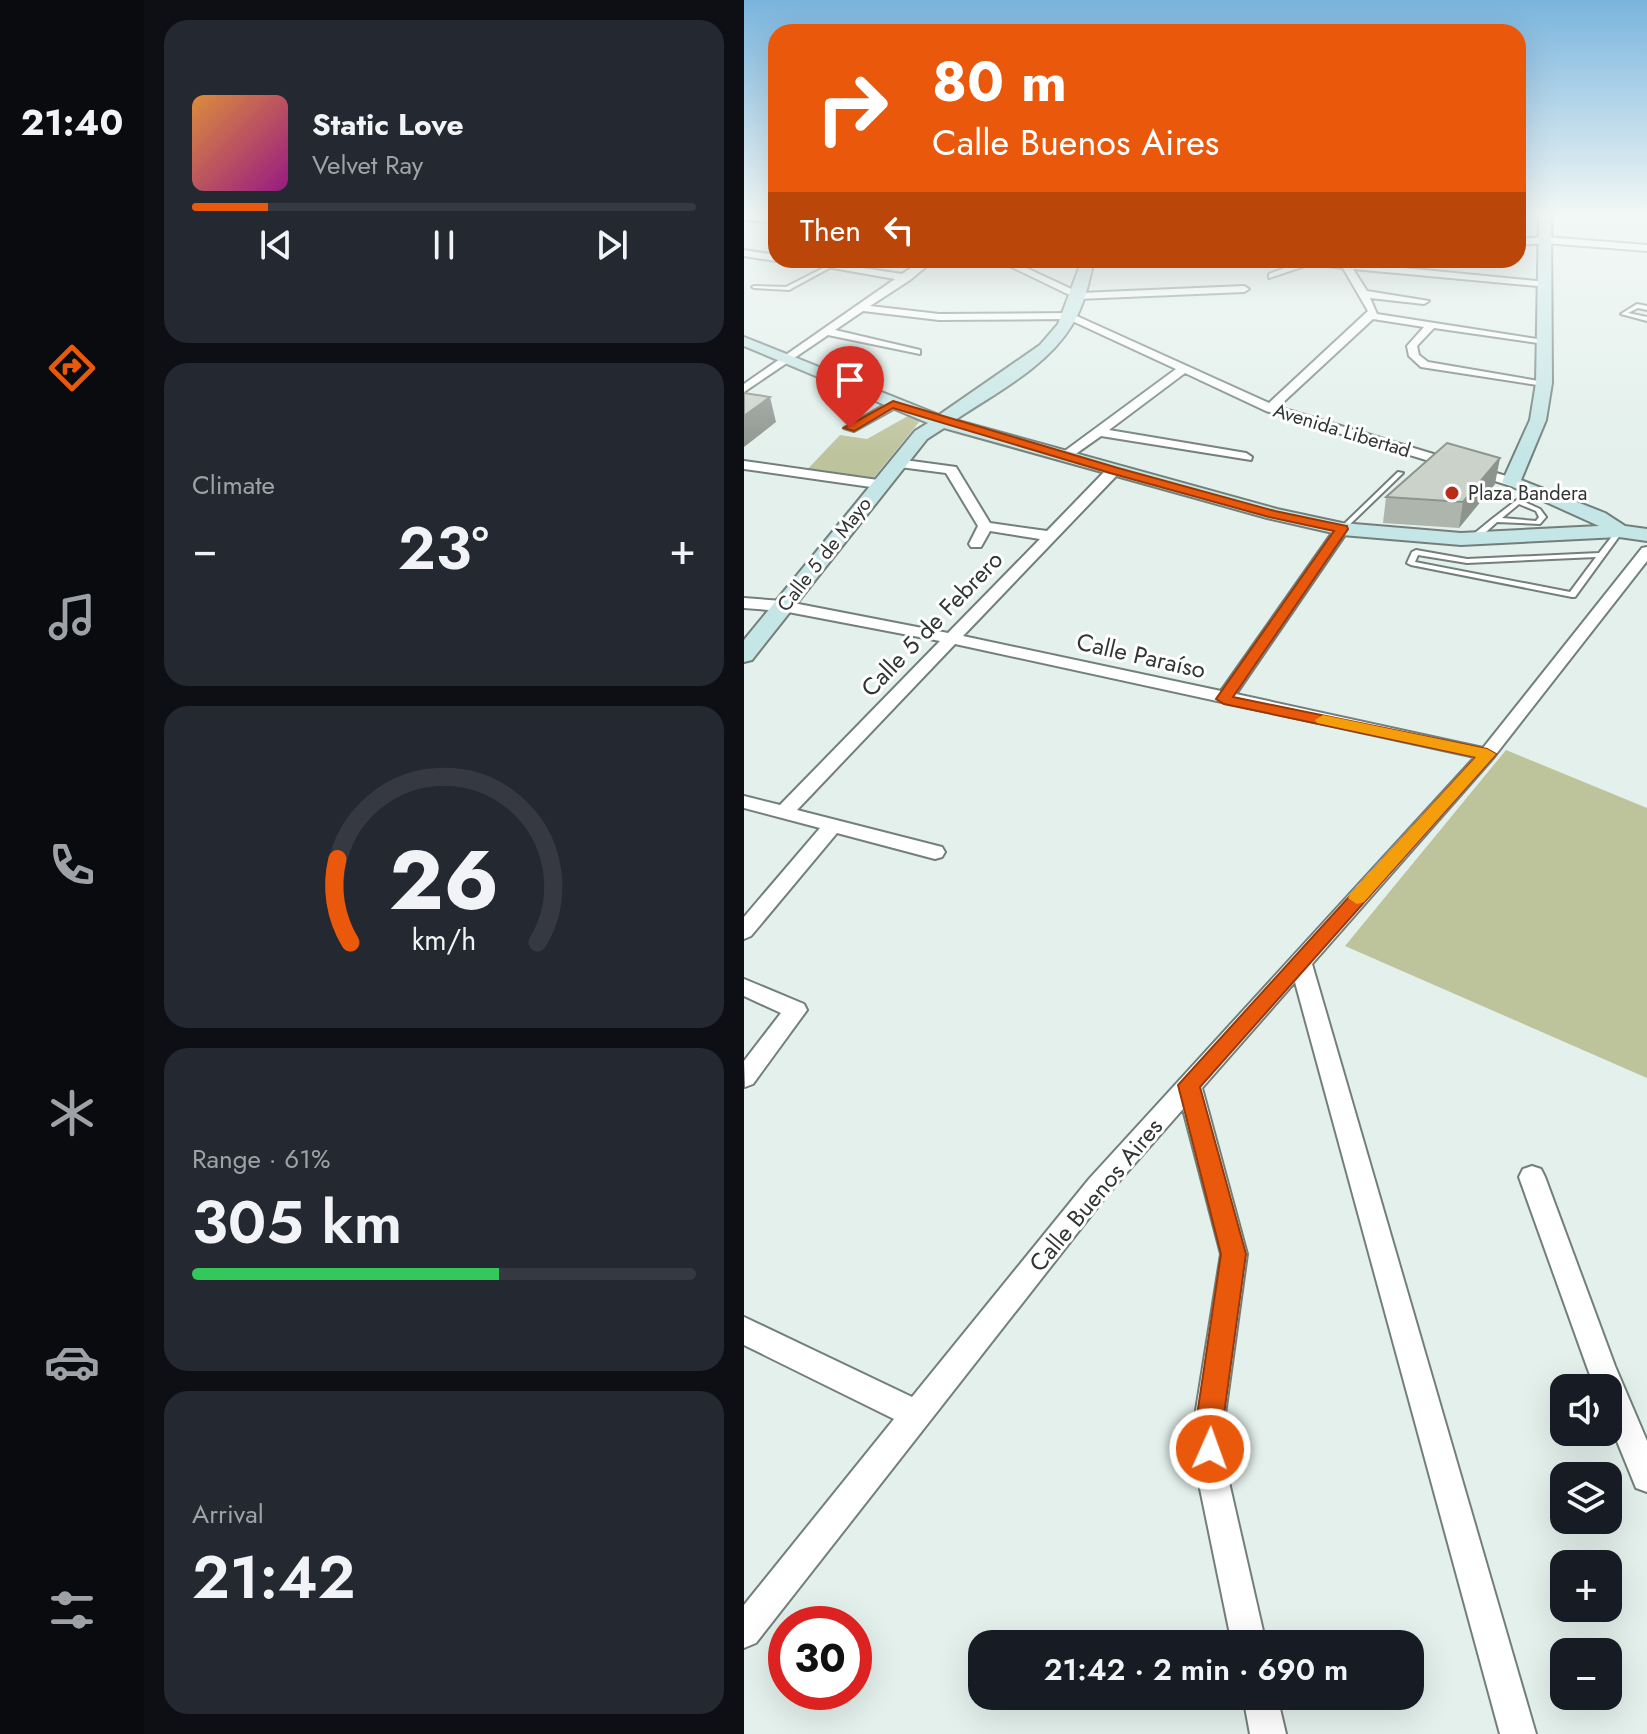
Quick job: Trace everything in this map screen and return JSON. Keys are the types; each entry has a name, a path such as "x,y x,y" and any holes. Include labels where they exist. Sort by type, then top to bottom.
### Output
{"main road":[{"path":"1511,482 1538,420 1544,383 1546,294"},
{"path":"1070,316 1078,296"},
{"name":"Calle 5 de Mayo","path":"744,655 897,463 939,421 1034,356 1070,316"},
{"path":"744,341 939,421 1274,514 1342,529 1473,539 1619,531 1646,550"},
{"name":"Avenida Libertad","path":"1511,482 1598,517 1619,531"}],"street":[{"path":"744,389 885,294"},
{"path":"1074,294 1127,294"},
{"path":"1364,294 1424,301"},
{"path":"1270,408 1371,316 1373,311 1364,294"},
{"path":"865,308 939,317 1070,316"},
{"name":"Avenida Libertad","path":"1070,316 1270,408 1511,482"},
{"path":"1371,316 1545,341"},
{"path":"1430,326 1412,346 1414,356 1425,365 1544,383"},
{"path":"829,332 916,352"},
{"path":"1067,456 1184,368"},
{"path":"850,428 893,404"},
{"path":"1100,432 1246,457"},
{"path":"897,463 951,470 985,526"},
{"path":"748,468 878,484"},
{"name":"Calle 5 de Febrero","path":"785,811 1114,470"},
{"path":"985,526 1051,536"},
{"path":"976,544 985,526"},
{"path":"1224,699 1342,529"},
{"name":"Calle Buenos Aires","path":"744,1631 1098,1187 1487,754 1646,550"},
{"name":"Calle Paraíso","path":"744,603 783,606 951,638 1487,754"},
{"path":"744,802 935,852"},
{"path":"744,931 834,824"},
{"path":"1300,961 1518,1734"},
{"path":"744,987 796,1010 745,1077"},
{"path":"1189,1085 1234,1254 1208,1429 1211,1469 1246,1630"},
{"path":"1532,1177 1601,1367 1647,1477"},
{"path":"744,1331 917,1415"},
{"path":"1263,1710 1268,1734"}],"lane":[{"path":"1647,308 1637,306 1624,314 1647,319"},
{"path":"1342,529 1400,473"},
{"path":"1473,539 1494,520 1518,501 1538,510 1543,517 1538,523 1523,524 1494,520"},
{"path":"1601,555 1467,561 1416,552 1411,563 1572,595 1619,531"}],"green space":[{"path":"908,416 920,421 871,481 804,473 840,435 867,439"},
{"path":"1506,750 1647,808 1647,1078 1345,946"}],"building":[{"path":"744,393 770,397 744,416"},
{"path":"1447,443 1500,458 1463,502 1386,497"}],"slow traffic":[{"path":"1323,720 1487,754 1357,898"}],"place":[{"name":"Plaza Bandera","path":"1452,493"}],"route":[{"path":"850,428 893,404 939,421 1114,470 1274,514 1342,529 1224,699 1487,754 1189,1085 1234,1254 1208,1429 1210,1449"}]}
